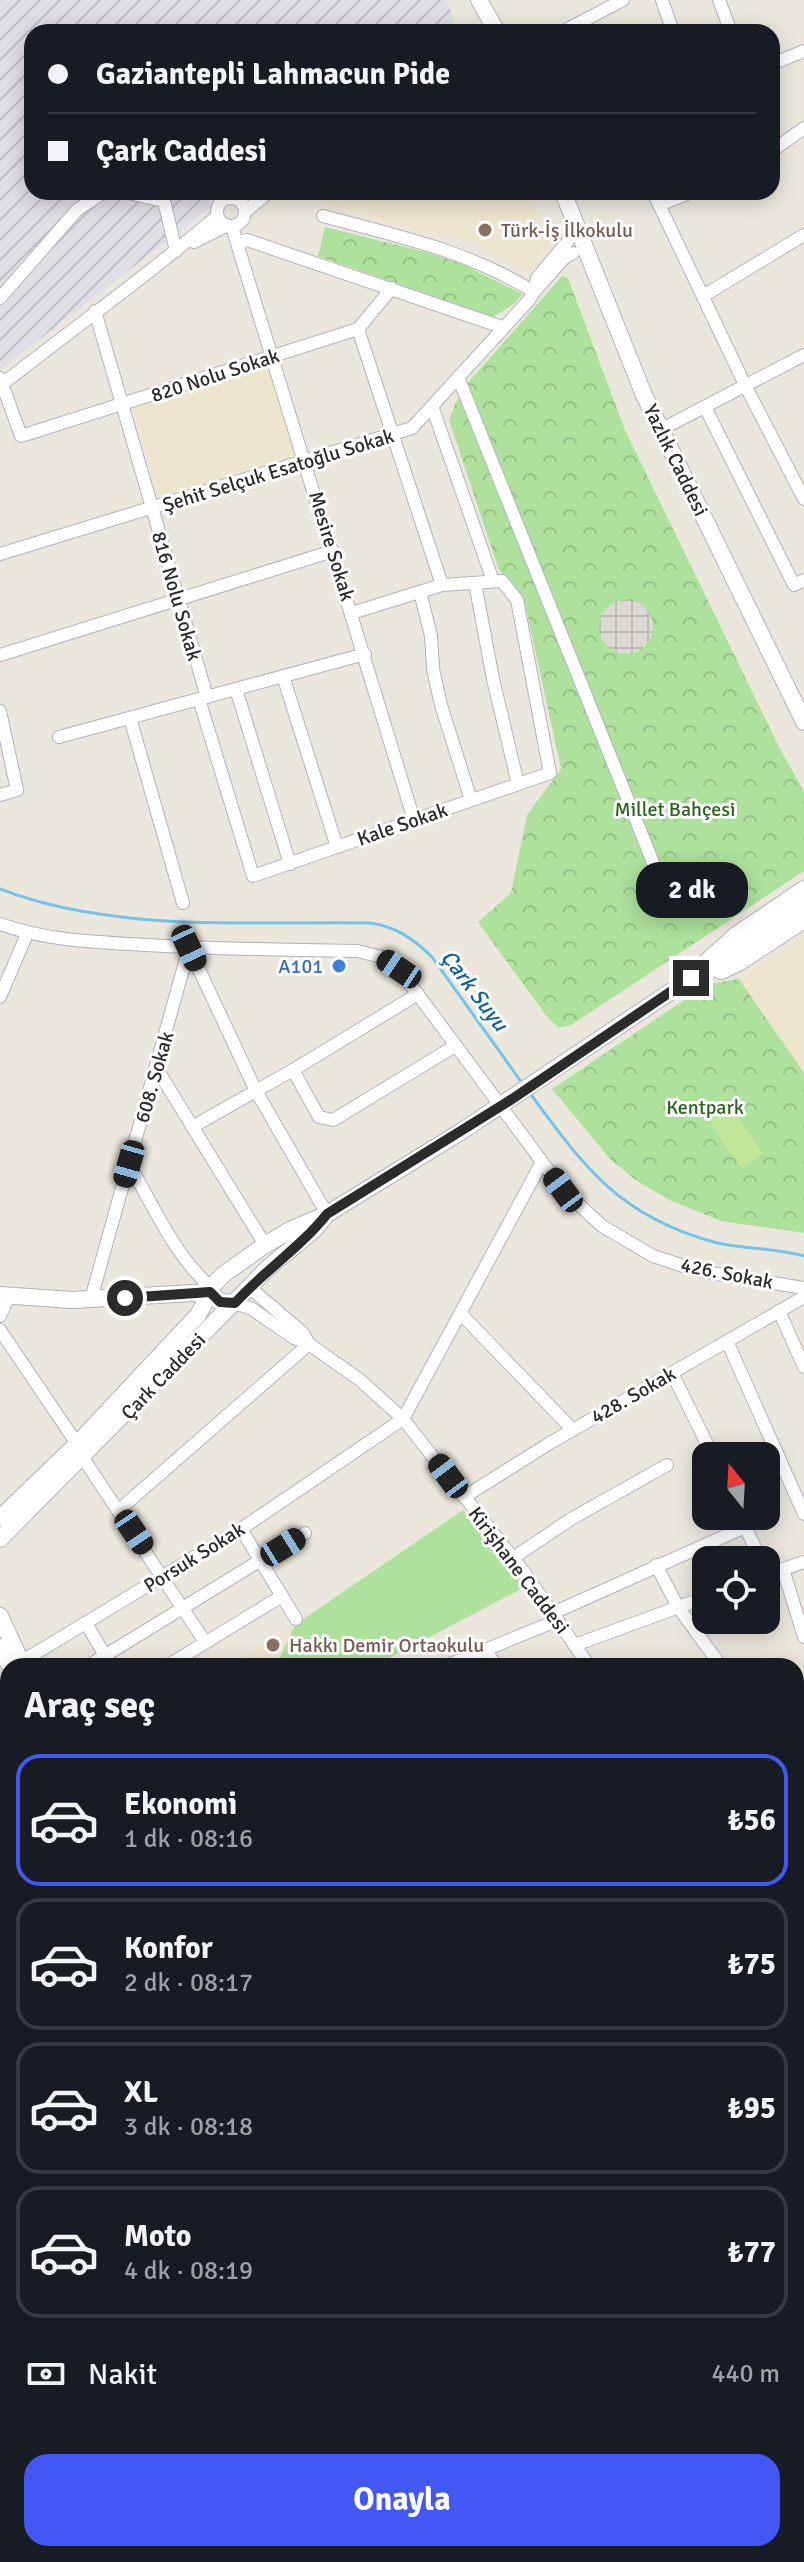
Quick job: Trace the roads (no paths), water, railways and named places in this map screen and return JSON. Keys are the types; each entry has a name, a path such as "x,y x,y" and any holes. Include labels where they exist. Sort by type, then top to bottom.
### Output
{"main road":[{"path":"479,0 492,24"},
{"name":"Yazlık Caddesi","path":"566,200 660,430 804,722"},
{"name":"Çark Caddesi","path":"698,976 717,951 804,889"},
{"name":"Çark Caddesi","path":"0,1539 198,1315 211,1290 224,1274 265,1245 327,1214 504,1104 804,903"},
{"path":"698,976 724,971 804,920"},
{"name":"Çark Caddesi","path":"0,1518 80,1451 249,1287 315,1229 327,1214"},
{"path":"224,1274 238,1278 249,1287"},
{"path":"4,1296 91,1299 211,1290 220,1302 235,1303"},
{"path":"0,1616 10,1658"}],"street":[{"path":"577,24 603,4 623,0"},
{"path":"662,0 670,24"},
{"path":"719,0 728,24"},
{"path":"780,61 804,51"},
{"path":"780,144 804,128"},
{"path":"0,298 77,210 92,200"},
{"path":"159,200 164,201 176,251"},
{"path":"224,200 220,203 225,223"},
{"path":"234,200 246,211"},
{"path":"1,382 176,251 225,223 244,220 246,211 259,200"},
{"path":"657,200 746,387 804,499"},
{"path":"659,205 672,200"},
{"path":"323,216 448,250 476,261 534,292"},
{"name":"Mesire Sokak","path":"225,223 237,242 414,820"},
{"path":"703,296 804,235"},
{"path":"237,242 247,240 502,327"},
{"name":"Şehit Selçuk Esatoğlu Sokak","path":"0,554 412,428 461,382 502,327 534,292 537,278 570,247"},
{"path":"392,288 358,329 442,585"},
{"name":"816 Nolu Sokak","path":"95,311 253,876"},
{"name":"820 Nolu Sokak","path":"1,382 21,436 358,329"},
{"path":"660,430 804,355"},
{"path":"461,382 656,870"},
{"path":"352,613 442,585 493,581 432,406"},
{"path":"705,407 794,585 804,580"},
{"path":"0,655 333,551"},
{"name":"Kale Sokak","path":"253,876 550,773 517,600 502,581 493,581"},
{"path":"475,583 493,679 518,784"},
{"path":"420,592 431,636 433,669 441,705 471,800"},
{"path":"59,737 365,654"},
{"path":"283,676 337,847"},
{"path":"236,689 290,864"},
{"path":"0,711 17,790 0,795"},
{"path":"130,718 183,903"},
{"name":"426. Sokak","path":"0,924 27,934 82,942 189,948 357,951 382,957 399,969 455,1046 504,1104 563,1190 602,1226 653,1256 699,1271 804,1288"},
{"path":"0,997 27,934"},
{"path":"189,948 256,1091 327,1214"},
{"name":"608. Sokak","path":"91,1299 189,948"},
{"path":"192,1127 418,994"},
{"path":"293,1070 319,1117 333,1120 455,1046"},
{"path":"157,1069 265,1245"},
{"path":"403,1419 542,1162"},
{"path":"129,1164 175,1242 211,1290"},
{"name":"Kirişhane Caddesi","path":"249,1287 303,1333 309,1344"},
{"path":"4,1296 0,1330 205,1642"},
{"name":"428. Sokak","path":"464,1497 573,1430 804,1297"},
{"name":"Kirişhane Caddesi","path":"235,1303 252,1309 294,1338 309,1344 360,1380 417,1433 513,1558 584,1658"},
{"path":"779,1311 804,1367"},
{"path":"461,1314 573,1430"},
{"path":"727,1341 804,1514"},
{"path":"119,1510 309,1344"},
{"path":"672,1373 706,1442"},
{"name":"Porsuk Sokak","path":"15,1658 86,1623 241,1529 403,1419"},
{"path":"513,1558 571,1519 667,1465"},
{"path":"241,1529 296,1619"},
{"path":"466,1658 725,1530"},
{"path":"112,1658 184,1608 305,1533"},
{"path":"780,1570 804,1562"},
{"path":"656,1565 678,1607 715,1658"},
{"path":"783,1569 804,1637"},
{"path":"180,1658 282,1596"},
{"path":"575,1645 692,1602"},
{"path":"86,1623 106,1658"},
{"path":"485,1650 491,1658"}],"waterway":[{"name":"Çark Suyu","path":"0,889 44,903 135,919 370,923 388,927 411,939 432,957 522,1083"},
{"name":"Çark Suyu","path":"529,1092 587,1166 628,1203 653,1218 714,1242 804,1256"}],"place":[{"name":"Türk-İş İlkokulu","path":"485,230"},
{"name":"A101","path":"339,966"},
{"name":"Hakkı Demir Ortaokulu","path":"273,1645"}],"park label":[{"name":"Millet Bahçesi","path":"675,809"},
{"name":"Kentpark","path":"705,1107"}]}
